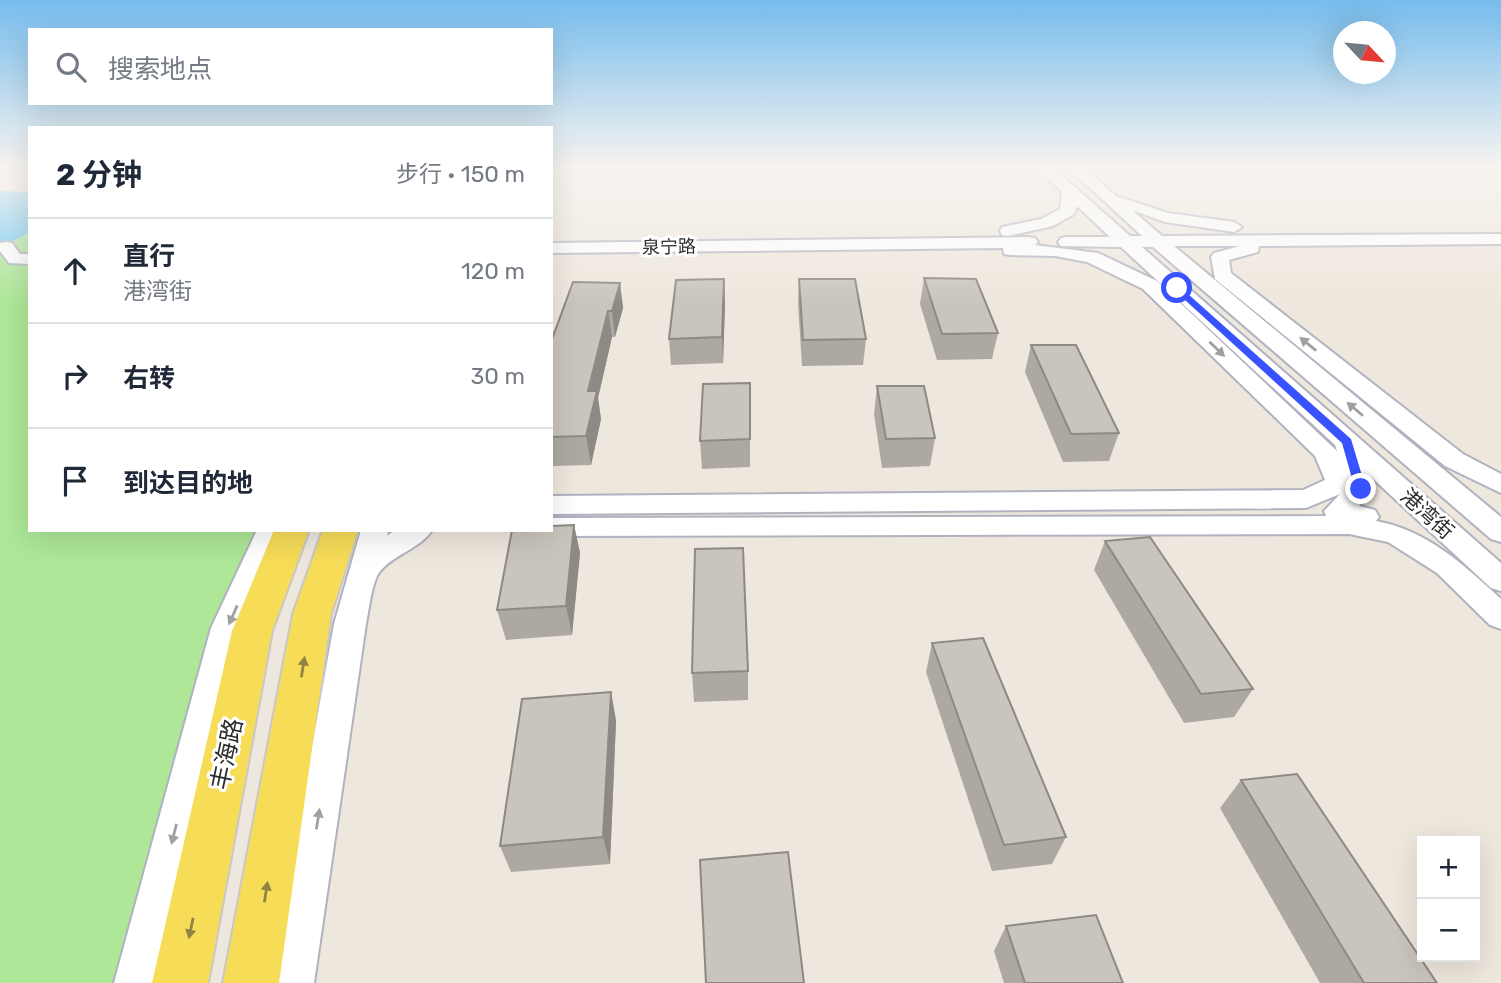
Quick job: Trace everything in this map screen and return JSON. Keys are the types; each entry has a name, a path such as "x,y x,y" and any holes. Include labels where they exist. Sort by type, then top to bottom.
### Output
{"main road":[{"name":"丰海路","path":"180,983 252,631 291,532"},
{"path":"251,983 312,614 340,532"}],"street":[{"path":"1014,237 1059,218 1067,212"},
{"name":"港湾街","path":"1087,212 1119,236 1501,582"},
{"name":"港湾街","path":"1129,212 1150,235 1501,532"},
{"path":"1149,212 1250,239"},
{"path":"1163,212 1230,221"},
{"name":"泉宁路","path":"1250,239 1501,228"},
{"name":"泉宁路","path":"553,235 1150,235 1250,239 1501,239"},
{"path":"1014,237 1096,253 1177,288"},
{"path":"553,505 1306,499 1340,484 1326,453 1150,285 1092,257 1055,251 1014,237"},
{"name":"泉宁路","path":"553,248 1014,237"},
{"path":"1208,284 1205,252 1250,239"},
{"path":"1250,239 1220,257 1222,275 1454,460 1501,485"},
{"path":"6,247 15,259 28,259"},
{"path":"1378,428 1462,477 1501,494"},
{"path":"1337,511 1361,489 1347,442"},
{"path":"553,513 1337,511 1388,522 1501,582"},
{"path":"553,527 1349,525 1396,534 1447,566 1501,617"},
{"path":"136,983 227,628 270,532"},
{"path":"292,983 350,624 374,532"},
{"path":"365,569 414,532"}],"green space":[{"path":"28,233 28,532 270,532 136,983 0,983 0,248"}],"water":[{"path":"0,212 28,212 28,233 0,248"}],"building":[{"path":"924,278 976,279 998,333 942,334"},
{"path":"724,279 722,337 669,339 676,280"},
{"path":"799,279 855,279 866,339 803,340"},
{"path":"573,282 620,283 612,311 608,311 588,391 597,391 586,436 553,437 553,337"},
{"path":"1031,345 1076,345 1119,433 1071,434"},
{"path":"750,383 750,439 700,441 703,384"},
{"path":"877,386 924,386 935,438 886,439"},
{"path":"574,525 566,606 497,610 512,532 553,532 553,526"},
{"path":"1150,537 1253,689 1201,694 1105,541"},
{"path":"743,548 748,671 692,673 695,549"},
{"path":"983,638 1066,837 1004,845 932,643"},
{"path":"611,692 603,837 500,846 522,699"},
{"path":"1297,774 1417,953 1417,962 1423,962 1437,983 1364,983 1241,780"},
{"path":"788,852 804,983 706,983 700,860"},
{"path":"1096,915 1123,983 1025,983 1006,926"}],"route":[{"path":"1177,288 1347,442 1361,489"}]}
